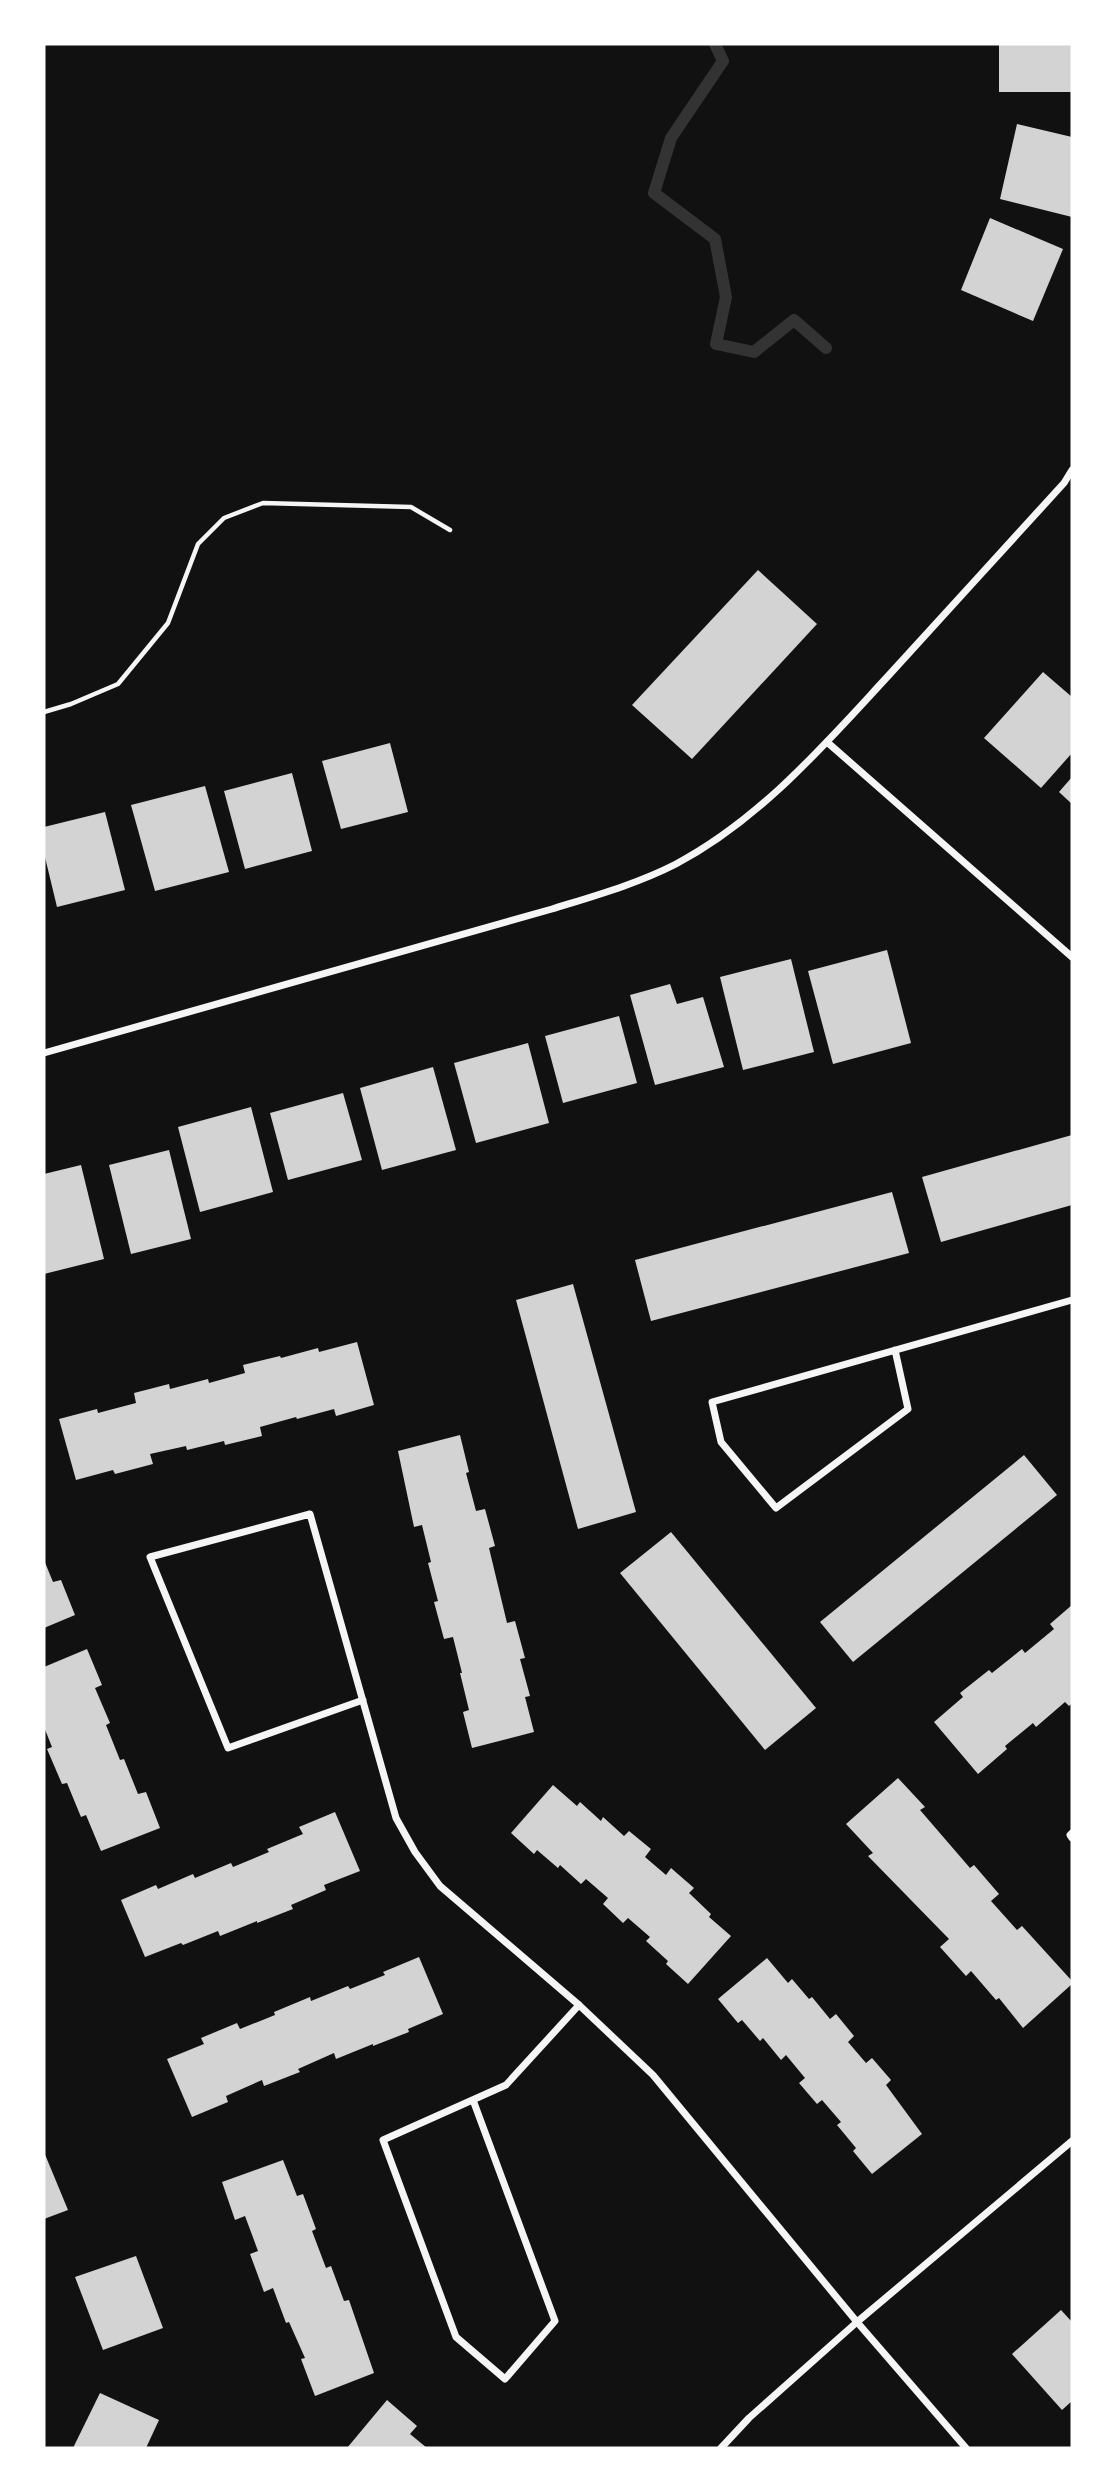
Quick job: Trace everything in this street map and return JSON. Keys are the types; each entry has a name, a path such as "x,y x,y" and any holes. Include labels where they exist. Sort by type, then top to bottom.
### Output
{"street":[{"path":"44,1053 620,888 677,863 728,830 767,800 827,742 1064,483 1072,470"},
{"path":"827,742 1072,957"},
{"path":"895,1350 908,1409 776,1508 721,1442 712,1402 895,1350 1072,1300"},
{"path":"363,1700 228,1748 150,1557 310,1514 363,1700 396,1818 415,1853 440,1886 579,2005 653,2076 857,2322 966,2448"},
{"path":"473,2100 555,2321 505,2379 456,2337 383,2140 506,2085 579,2005"},
{"path":"721,2448 749,2418 857,2322 1072,2141"}],"path":[{"path":"44,712 118,684 168,623 198,544 224,518 263,503 411,507 450,530"}],"building":[{"path":"999,44 1072,44 1072,92 999,92"},
{"path":"1017,124 1072,137 1072,217 1000,199"},
{"path":"990,218 1063,249 1033,321 961,290"},
{"path":"758,570 817,624 692,759 632,705"},
{"path":"1043,672 1072,697 1072,753 1041,788 984,738"},
{"path":"390,743 408,812 341,829 322,761"},
{"path":"292,773 312,851 245,869 224,791"},
{"path":"1072,777 1072,804 1059,792"},
{"path":"205,786 229,872 155,891 131,805"},
{"path":"105,812 125,890 57,907 44,853 44,827"},
{"path":"887,950 911,1043 833,1064 808,971"},
{"path":"791,959 814,1052 743,1070 720,977"},
{"path":"670,984 677,1004 703,997 724,1067 655,1085 630,995"},
{"path":"619,1016 637,1083 563,1103 545,1036"},
{"path":"528,1043 549,1123 476,1143 454,1063"},
{"path":"433,1067 456,1150 382,1170 360,1088"},
{"path":"343,1093 362,1160 288,1180 270,1113"},
{"path":"251,1107 273,1192 200,1212 178,1127"},
{"path":"1072,1135 1072,1205 941,1242 922,1177"},
{"path":"169,1150 191,1239 131,1254 109,1165"},
{"path":"81,1165 104,1259 44,1274 44,1174"},
{"path":"892,1192 909,1253 651,1321 635,1260"},
{"path":"573,1284 636,1512 578,1529 516,1300"},
{"path":"357,1342 374,1405 336,1416 334,1409 297,1419 296,1417 260,1427 262,1436 225,1445 224,1441 187,1450 186,1446 150,1454 153,1464 115,1474 113,1470 76,1480 59,1419 136,1403 134,1393 169,1384 170,1389 208,1379 209,1383 245,1373 243,1365 318,1348 319,1352"},
{"path":"460,1435 476,1511 485,1509 495,1546 489,1548 507,1623 515,1621 525,1658 520,1659 530,1696 525,1697 534,1732 472,1748 463,1712 469,1710 462,1673 453,1637 444,1639 434,1602 438,1601 422,1525 414,1527 398,1451"},
{"path":"1024,1455 1057,1495 853,1662 820,1622"},
{"path":"671,1532 816,1708 765,1750 620,1573"},
{"path":"44,1560 53,1582 61,1580 75,1615 44,1628"},
{"path":"1072,1605 1072,1703 1069,1706 1065,1702 1036,1727 1033,1723 1005,1746 1007,1749 978,1774 934,1722 963,1697 960,1693 989,1670 992,1673 1022,1649 1025,1653 1054,1629 1050,1624"},
{"path":"87,1649 102,1685 95,1688 110,1723 106,1725 120,1760 124,1759 138,1794 146,1792 160,1828 101,1851 86,1815 81,1817 67,1783 62,1784 47,1749 52,1747 44,1727 44,1667"},
{"path":"898,1778 925,1807 920,1810 970,1868 974,1865 999,1894 991,1901 1017,1930 1022,1926 1072,1981 1072,1984 1023,2028 999,1998 996,2000 971,1971 966,1976 940,1947 949,1939 868,1856 873,1853 846,1824"},
{"path":"553,1785 577,1806 580,1802 601,1821 603,1817 624,1836 629,1831 651,1849 645,1857 666,1875 671,1868 694,1888 689,1893 711,1914 709,1917 731,1936 688,1984 646,1941 650,1937 628,1918 623,1923 603,1904 608,1898 586,1879 581,1884 560,1865 558,1868 537,1850 534,1854 511,1833"},
{"path":"335,1812 360,1871 324,1885 326,1890 291,1905 293,1909 220,1936 218,1931 145,1957 121,1900 156,1885 158,1889 193,1874 195,1878 231,1863 233,1867 303,1834 299,1827"},
{"path":"419,1957 443,2014 408,2029 409,2032 373,2046 336,2059 334,2053 298,2069 300,2072 264,2086 262,2080 226,2096 228,2102 192,2117 167,2059 204,2044 201,2038 237,2023 240,2029 310,1997 311,2001 385,1975 383,1972"},
{"path":"767,1958 788,1983 792,1979 809,1999 812,1997 830,2019 836,2014 854,2036 848,2042 866,2063 872,2058 891,2080 886,2085 922,2134 872,2174 837,2125 841,2122 822,2100 817,2104 799,2083 805,2078 786,2055 781,2060 763,2038 760,2041 742,2020 738,2023 718,1999"},
{"path":"44,2152 68,2210 44,2219"},
{"path":"283,2160 297,2196 303,2194 316,2229 312,2231 326,2268 331,2266 344,2301 349,2300 374,2373 315,2396 301,2359 305,2358 289,2322 286,2323 273,2288 264,2292 250,2254 258,2251 245,2216 235,2220 222,2182"},
{"path":"136,2256 163,2328 103,2350 75,2277"},
{"path":"1061,2310 1072,2322 1072,2401 1062,2410 1012,2354"},
{"path":"100,2393 159,2420 146,2448 73,2448"},
{"path":"387,2400 417,2426 410,2434 427,2448 347,2448"}],"waterway":[{"path":"715,44 723,61 671,138 654,193 715,239 726,297 716,344 754,352 794,320 826,348"}]}
